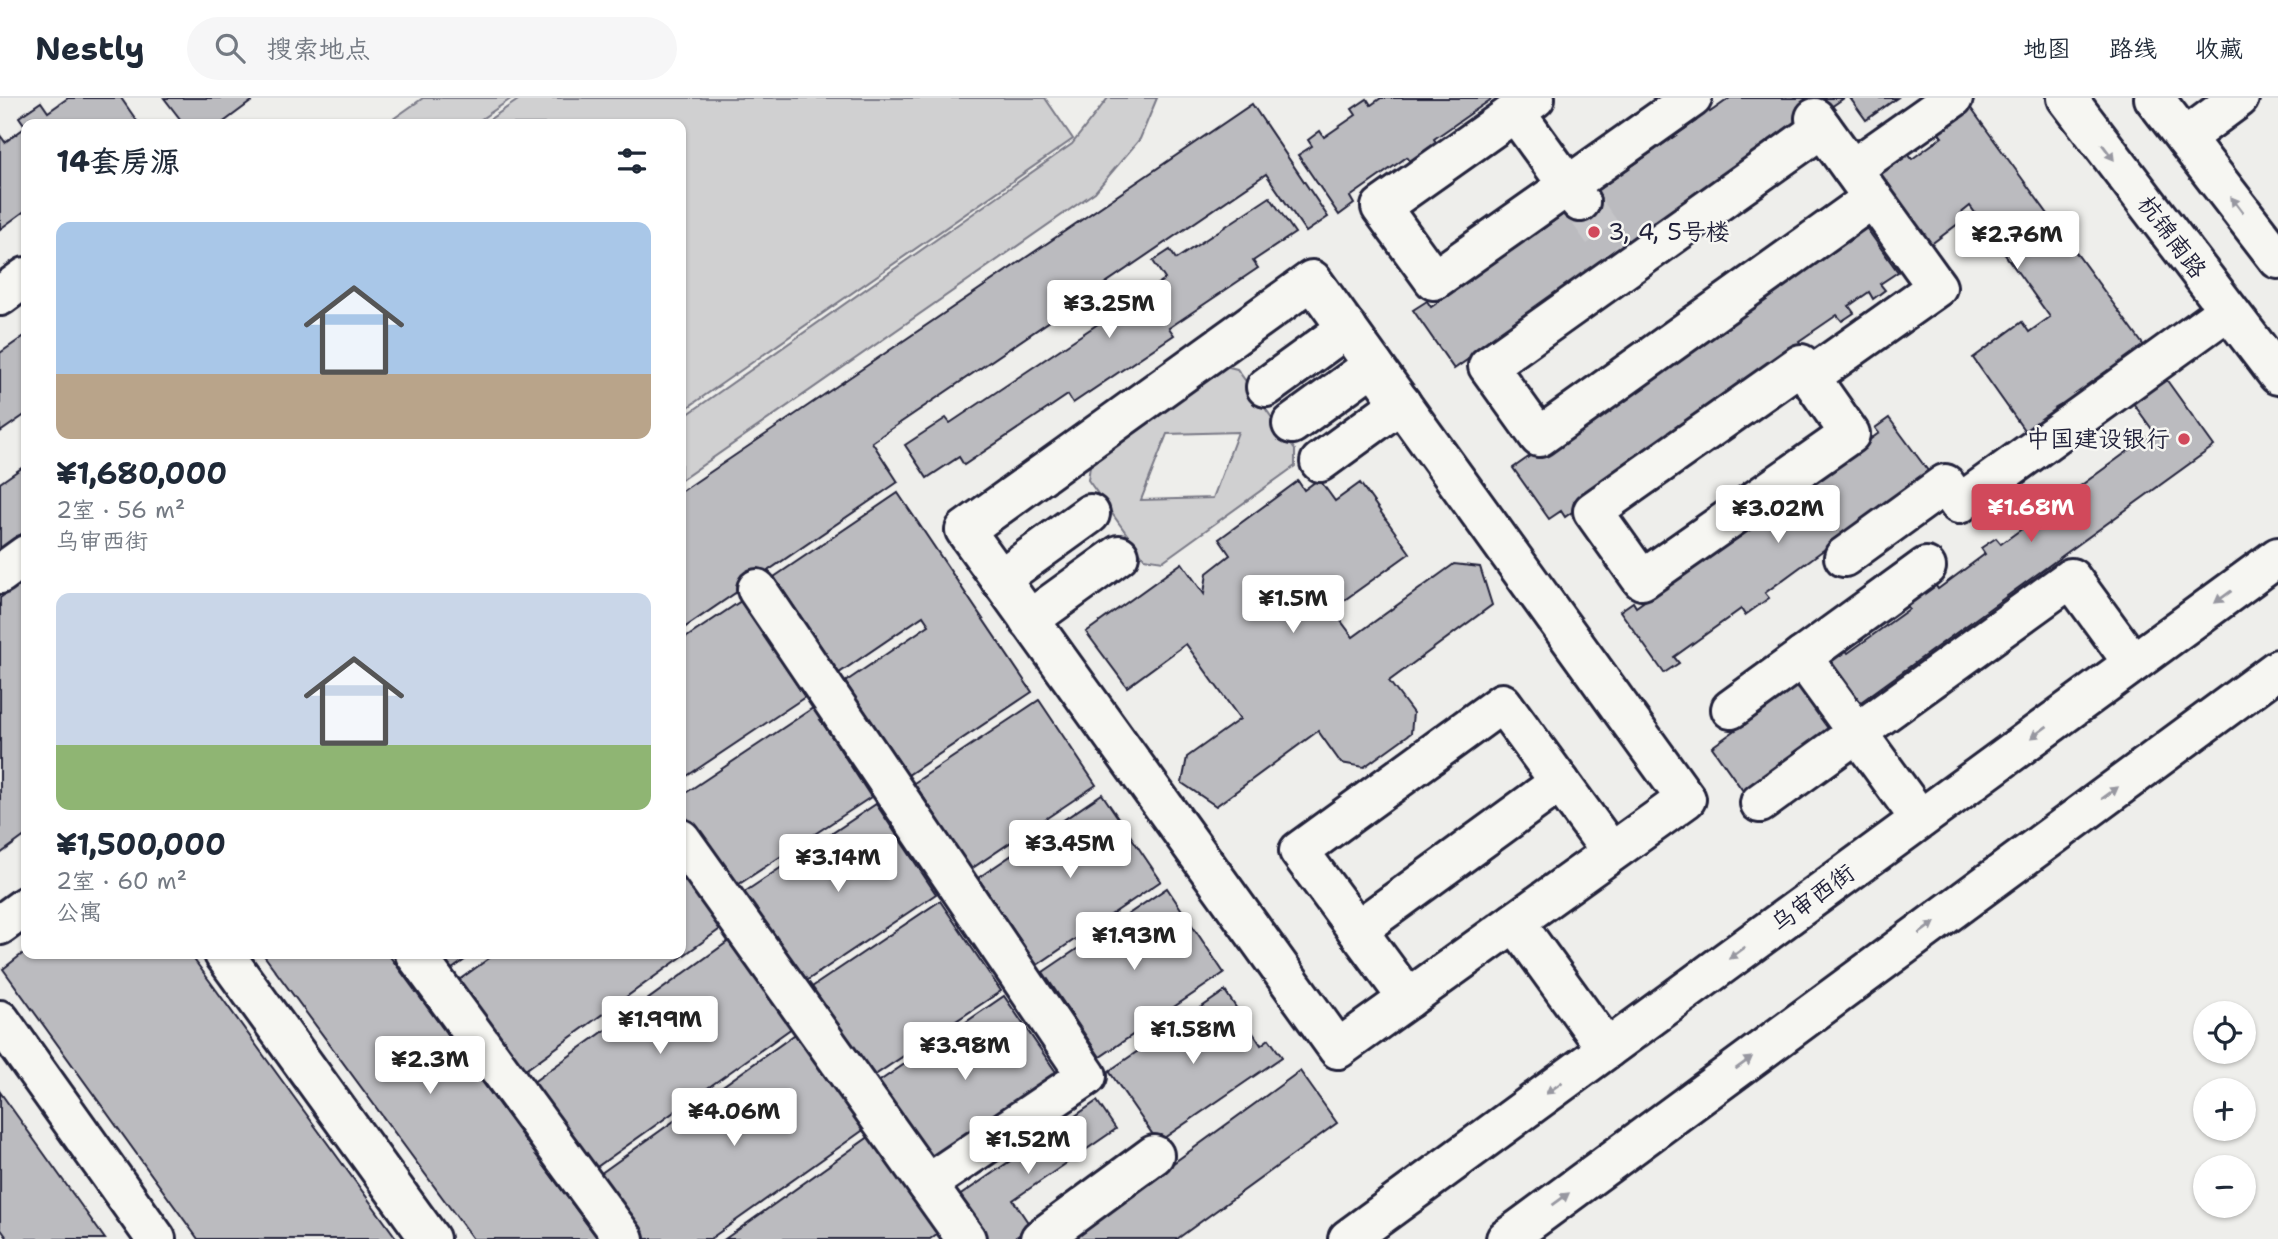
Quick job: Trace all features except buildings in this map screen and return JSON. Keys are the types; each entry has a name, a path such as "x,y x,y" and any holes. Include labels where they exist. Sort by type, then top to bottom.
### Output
{"main road":[{"path":"1574,193 1525,105 1381,207 1434,281 1574,193 1692,98"},
{"path":"1810,377 1937,287 1863,184 1819,123 1623,261 1488,366 1539,437 1863,184 1953,98"},
{"name":"杭锦南路","path":"2067,98 2278,375"},
{"path":"2154,98 2278,259"},
{"path":"2185,138 2239,98"},
{"path":"1312,280 1373,365 1686,799 1338,1049 965,530 1312,280"},
{"path":"0,296 21,281"},
{"path":"1844,557 1945,484 1959,504 2228,310"},
{"path":"1266,387 1347,328"},
{"path":"1801,364 1810,377 1850,434 1642,580 1593,511 1801,364"},
{"path":"1292,424 1373,365"},
{"path":"1320,462 1401,403"},
{"path":"1000,579 1090,514"},
{"path":"1029,620 1119,555"},
{"name":"乌审西街","path":"1348,1239 2278,557"},
{"path":"0,574 21,559"},
{"path":"1731,709 1926,567"},
{"path":"1759,803 2071,578 2133,663"},
{"path":"757,589 1087,1076 927,1184"},
{"path":"1802,657 1920,819"},
{"path":"1506,1239 2278,669"},
{"path":"1408,999 1299,850 1502,703 1611,852"},
{"path":"1357,930 1560,782"},
{"path":"686,846 967,1239"},
{"path":"0,925 21,910"},
{"path":"1515,922 1607,1049"},
{"path":"228,959 430,1239"},
{"path":"419,959 624,1239"},
{"path":"0,1020 156,1239"},
{"path":"1040,1239 1154,1154"}],"shaded area":[{"path":"423,98 512,98 481,119 393,119"},
{"path":"521,98 1045,98 1073,139 686,409 686,119 490,119"},
{"path":"1108,98 1157,98 1140,139 1095,192 686,477 686,415 1072,144"},
{"path":"1221,365 1237,369 1295,450 1295,466 1163,561 1144,558 1088,480 1091,459","holes":["1238,432 1213,498 1141,500 1167,434"]}],"tunnel":[{"path":"1580,202 1618,254"}],"place":[{"name":"3, 4, 5号楼","path":"1594,232"},
{"name":"中国建设银行","path":"2184,439"}]}
